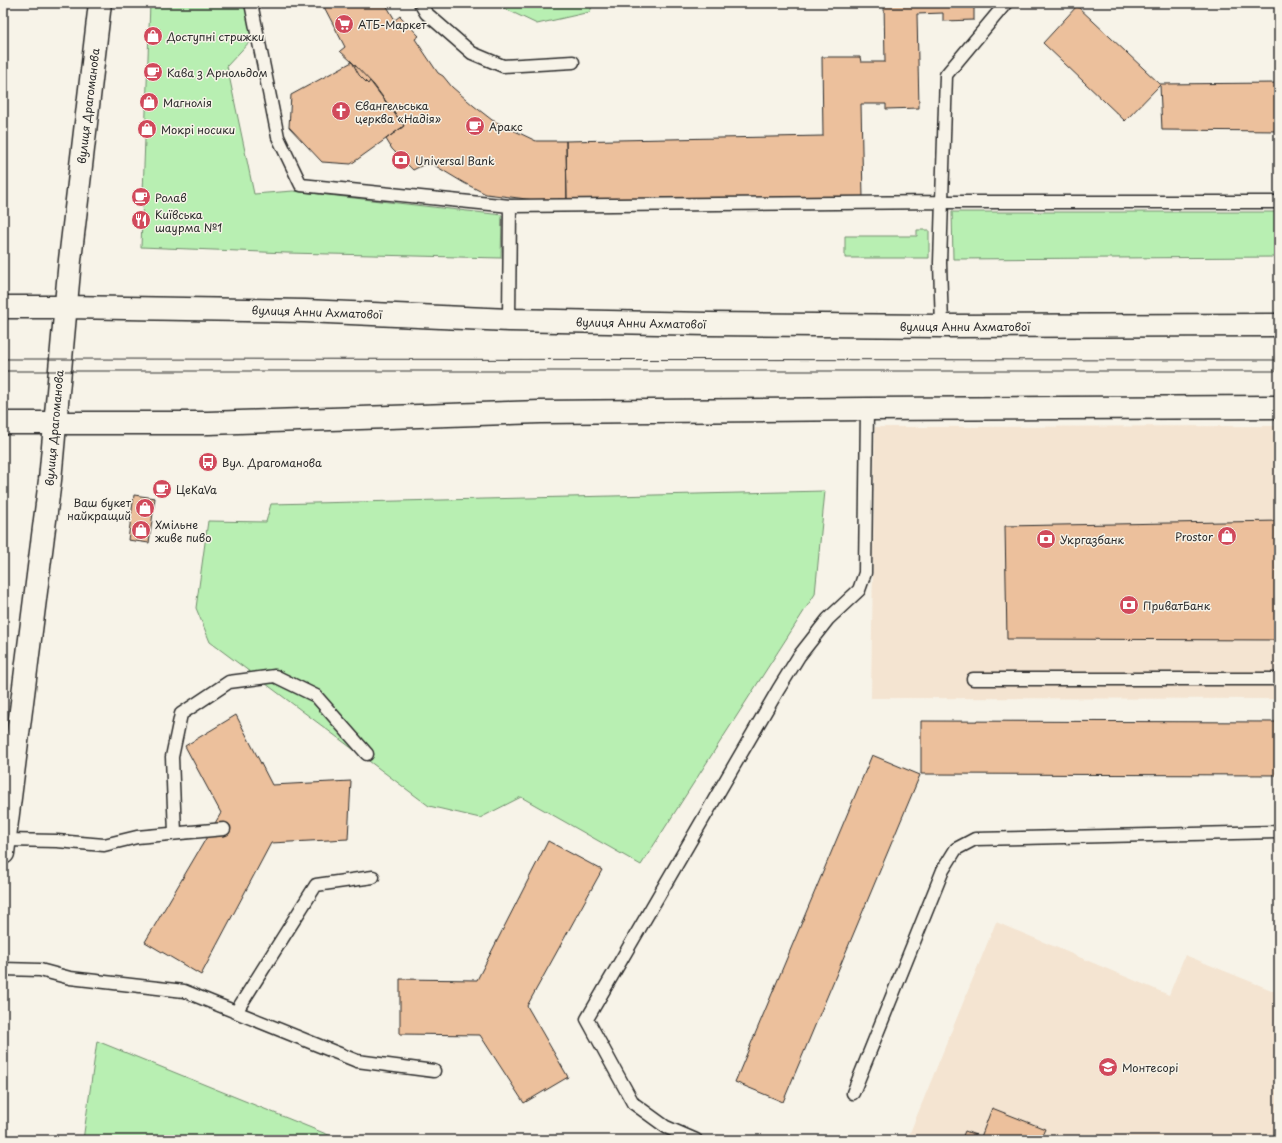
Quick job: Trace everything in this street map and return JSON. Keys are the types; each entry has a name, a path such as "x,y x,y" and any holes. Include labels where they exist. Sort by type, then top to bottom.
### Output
{"main road":[{"name":"вулиця Драгоманова","path":"4,847 50,480 66,307 100,3"},
{"name":"вулиця Анни Ахматової","path":"3,307 305,311 509,320 708,324 942,326 1279,325"},
{"path":"3,423 208,423 540,412 1279,407"}],"lane":[{"path":"251,3 278,137 301,185 510,206 942,202 1279,202"},
{"path":"420,3 426,13 472,53 503,66 574,62"},
{"path":"942,326 940,263 946,75 1006,3"},
{"path":"509,320 510,206"},
{"path":"696,1140 666,1127 633,1102 587,1019 799,656 828,618 859,590 865,573 866,409"},
{"path":"175,833 172,757 180,714 229,682 275,676 316,696 367,754"},
{"path":"973,679 1279,679"},
{"path":"4,847 58,841 104,845 130,838 224,830"},
{"path":"853,1093 943,870 956,849 975,839 1279,832"},
{"path":"236,1012 316,885 373,877"},
{"path":"3,969 40,970 70,978 184,991 357,1061 434,1071"}],"shaded area":[{"path":"1279,426 1279,699 871,698 875,427"},
{"name":"Монтесорі","path":"996,922 1169,995 1185,955 1279,993 1279,1140 907,1140"}],"green space":[{"path":"150,3 245,3 252,39 227,66 254,194 293,191 502,215 501,258 287,253 141,247"},
{"path":"493,3 593,3 590,12 537,24"},
{"path":"952,212 1279,212 1279,257 953,259"},
{"path":"917,230 929,230 929,258 845,258 845,236 917,236"},
{"path":"825,491 815,594 641,865 521,797 480,818 429,806 210,642 196,608 208,521 266,522 271,504"},
{"path":"97,1041 341,1140 83,1140"}],"building":[{"path":"322,3 385,3 395,20 400,16 419,36 415,39 438,73 443,76 452,87 492,120 536,141 566,141 567,204 486,194 429,162 413,170 392,149 386,139 404,126 370,81 368,84 359,75 352,62 340,51 345,47"},
{"path":"884,3 974,3 974,20 943,21 943,13 917,14 919,108 886,109 886,104 861,104 863,198 567,204 566,141 823,136 822,57 860,57 861,62 885,62"},
{"path":"1077,6 1160,84 1279,83 1279,131 1162,130 1160,85 1125,121 1043,43"},
{"name":"Євангельська церква «Надія»","path":"352,62 374,85 404,126 351,164 322,162 289,127 291,95"},
{"path":"134,495 155,498 149,543 128,540"},
{"path":"1279,521 1279,640 1007,639 1005,526"},
{"path":"236,715 272,785 351,781 348,839 271,843 201,975 145,942 221,813 185,746"},
{"path":"921,721 1279,722 1279,775 921,774"},
{"path":"872,755 920,775 783,1102 735,1082"},
{"path":"548,841 602,870 527,1006 568,1077 524,1103 480,1035 400,1034 400,979 477,980"},
{"path":"992,1108 1045,1129 1040,1140 961,1140 965,1131 981,1137"}],"tram line":[{"path":"3,359 1279,360"},
{"path":"3,371 1279,371"}],"place":[{"name":"АТБ-Маркет","path":"344,24"},
{"name":"Доступні стрижки","path":"153,36"},
{"name":"Кава з Арнольдом","path":"153,72"},
{"name":"Магнолія","path":"149,102"},
{"name":"Євангельська церква «Надія»","path":"341,111"},
{"name":"Аракс","path":"475,126"},
{"name":"Мокрі носики","path":"147,129"},
{"name":"Universal Bank","path":"401,160"},
{"name":"Ролав","path":"141,197"},
{"name":"Київська шаурма №1","path":"141,220"},
{"name":"Вул. Драгоманова","path":"208,462"},
{"name":"ЦеKaVa","path":"162,489"},
{"name":"Ваш букет найкращий","path":"145,508"},
{"name":"Хмільне живе пиво","path":"141,530"},
{"name":"Prostor","path":"1227,536"},
{"name":"Укргазбанк","path":"1046,539"},
{"name":"ПриватБанк","path":"1129,605"},
{"name":"Монтесорі","path":"1108,1067"}]}
